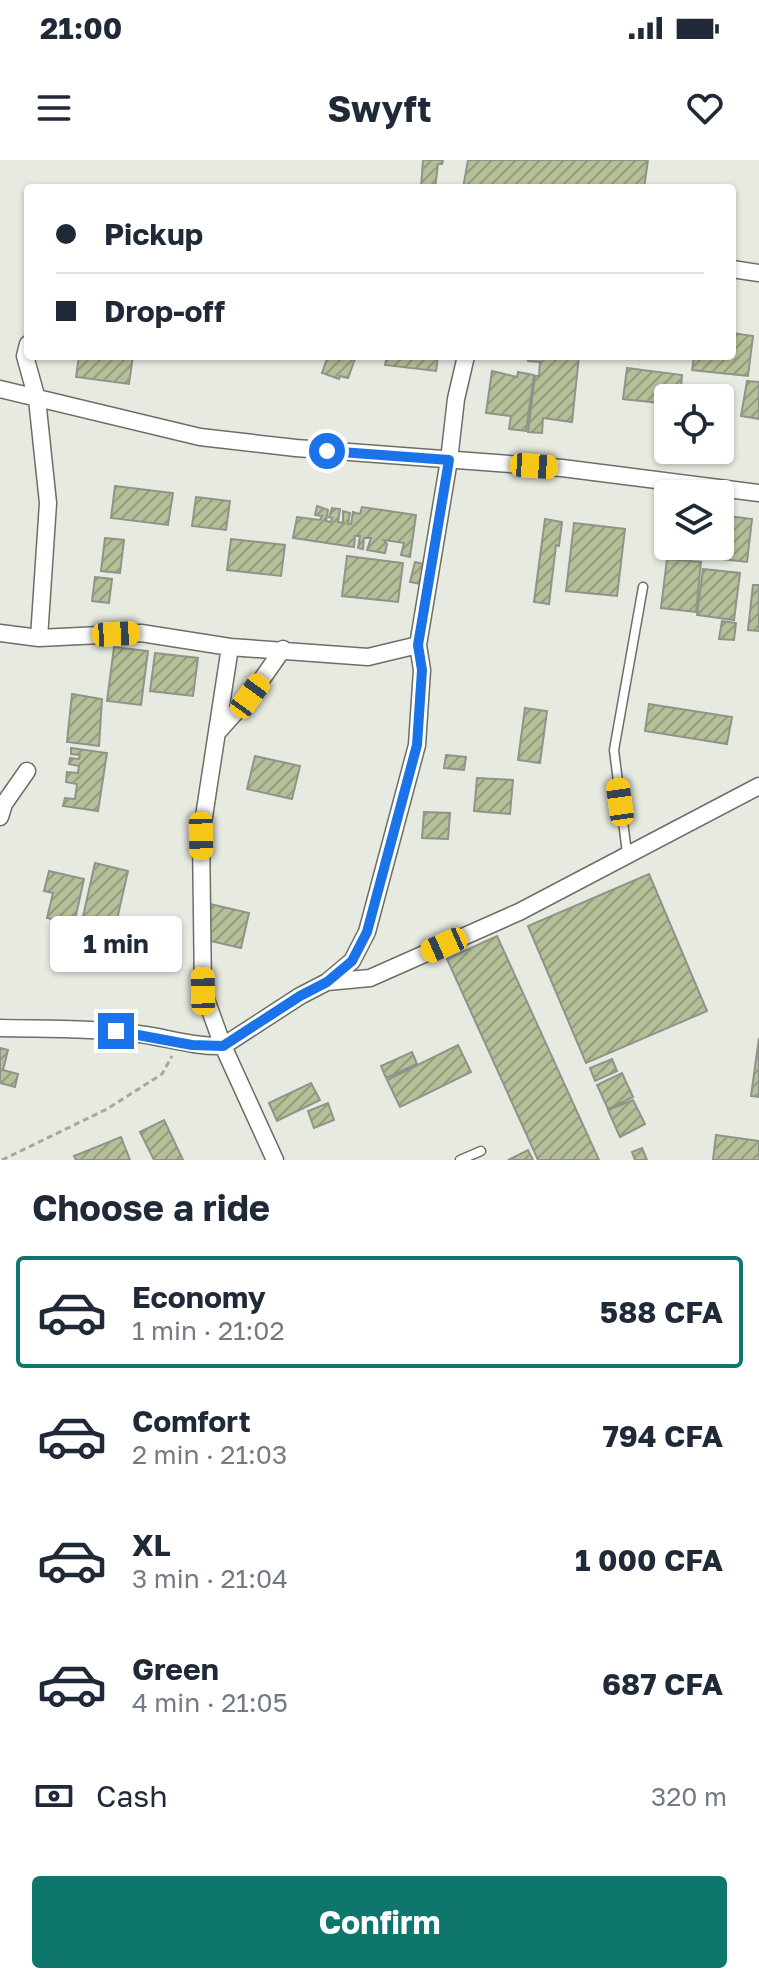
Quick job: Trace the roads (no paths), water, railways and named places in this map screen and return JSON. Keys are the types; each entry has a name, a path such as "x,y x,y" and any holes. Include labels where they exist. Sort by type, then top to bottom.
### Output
{"street":[{"path":"736,270 759,273"},
{"path":"26,360 37,399 48,503 39,638"},
{"path":"0,1028 96,1029 223,1046 327,982 352,961 367,932 417,745 422,670 418,645 456,399 465,360"},
{"path":"0,389 200,437 296,448 617,473 759,493"},
{"path":"0,633 39,638 141,633 230,647 368,657 418,645"},
{"path":"230,647 201,836 203,991 223,1046 275,1160"},
{"path":"216,734 250,696 283,649"},
{"path":"0,817 4,804 27,771"},
{"path":"327,982 370,978 519,912 759,786"}],"lane":[{"path":"627,853 614,750 643,587"},
{"path":"460,1160 481,1151"}]}
